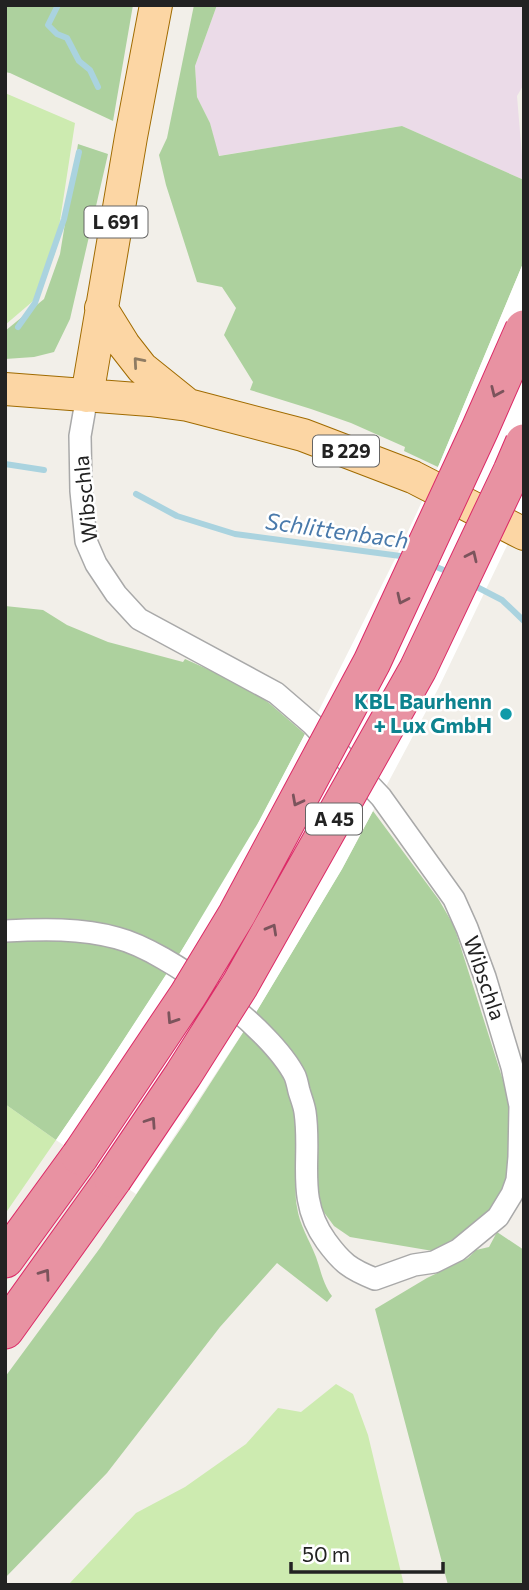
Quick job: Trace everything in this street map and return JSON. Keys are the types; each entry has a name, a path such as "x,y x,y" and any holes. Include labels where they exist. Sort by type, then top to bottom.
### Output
{"highway":[{"name":"A 45","path":"5,1259 141,1066 237,914 372,662 524,329"},
{"name":"A 45","path":"5,1329 113,1179 240,985 411,681 524,443"}],"main road":[{"name":"L 691","path":"86,396 156,5"},
{"name":"B 229","path":"101,308 142,368 188,404"},
{"name":"B 229","path":"5,389 188,404 303,435 401,472 524,534"}],"street":[{"name":"Wibschla","path":"5,931 73,930 116,937 137,944 173,963 250,1021 275,1048 295,1076 305,1111 306,1192 311,1213 333,1251 353,1270 375,1279 414,1265 434,1262 458,1250 479,1234 498,1217 512,1194 517,1180 520,1106 499,1021 467,928 454,900 381,797 312,724 276,693 139,619 116,594 96,564 86,541 81,491 80,436 86,396"}],"shaded area":[{"path":"217,5 524,5 524,84 517,96 524,180 402,126 218,156 210,123 197,97 195,66"}],"green space":[{"path":"5,5 133,5 113,121 5,72"},
{"path":"194,5 217,5 195,66 197,97 210,123 219,156 402,126 524,180 524,261 438,467 404,451 405,447 351,423 250,390 253,382 224,335 236,308 222,287 197,282 159,155 167,138"},
{"path":"5,93 75,123 55,253 39,296 5,325"},
{"path":"78,144 108,154 70,319 54,352 34,357 5,359 5,331 44,299 60,254"},
{"path":"5,606 43,610 67,625 108,642 183,662 185,659 243,685 305,734 258,824 210,904 135,1023 56,1140 5,1104"},
{"path":"373,811 439,900 454,926 508,1096 512,1129 505,1184 492,1208 457,1237 433,1251 350,1237 334,1226 320,1207 288,1047 255,1014 342,869"},
{"path":"244,1031 272,1058 289,1090 297,1125 298,1213 332,1296 327,1302 277,1263 220,1327 107,1473 5,1578 5,1377 100,1248"},
{"path":"5,1104 56,1140 5,1214"},
{"path":"497,1232 524,1250 524,1585 448,1585 375,1309 427,1278 468,1258 476,1250 489,1247"},
{"path":"336,1384 353,1394 368,1435 404,1585 68,1585 136,1513 185,1487 246,1444 278,1408 301,1412"}],"pier":[{"path":"524,261 524,510 438,689 342,869 255,1014 136,1194 56,1140 180,953 258,823 312,724 438,467"}],"waterway":[{"path":"58,5 48,25 57,34 67,38 79,61 90,70 98,87"},
{"path":"18,327 35,303 64,219 79,152"},
{"name":"Schlittenbach","path":"5,464 44,470"},
{"name":"Schlittenbach","path":"136,494 177,516 235,534 408,557"},
{"name":"Schlittenbach","path":"429,564 451,573"},
{"name":"Schlittenbach","path":"473,585 502,600 524,621"}],"place":[{"name":"KBL Baurhenn + Lux GmbH","path":"506,714"}]}
